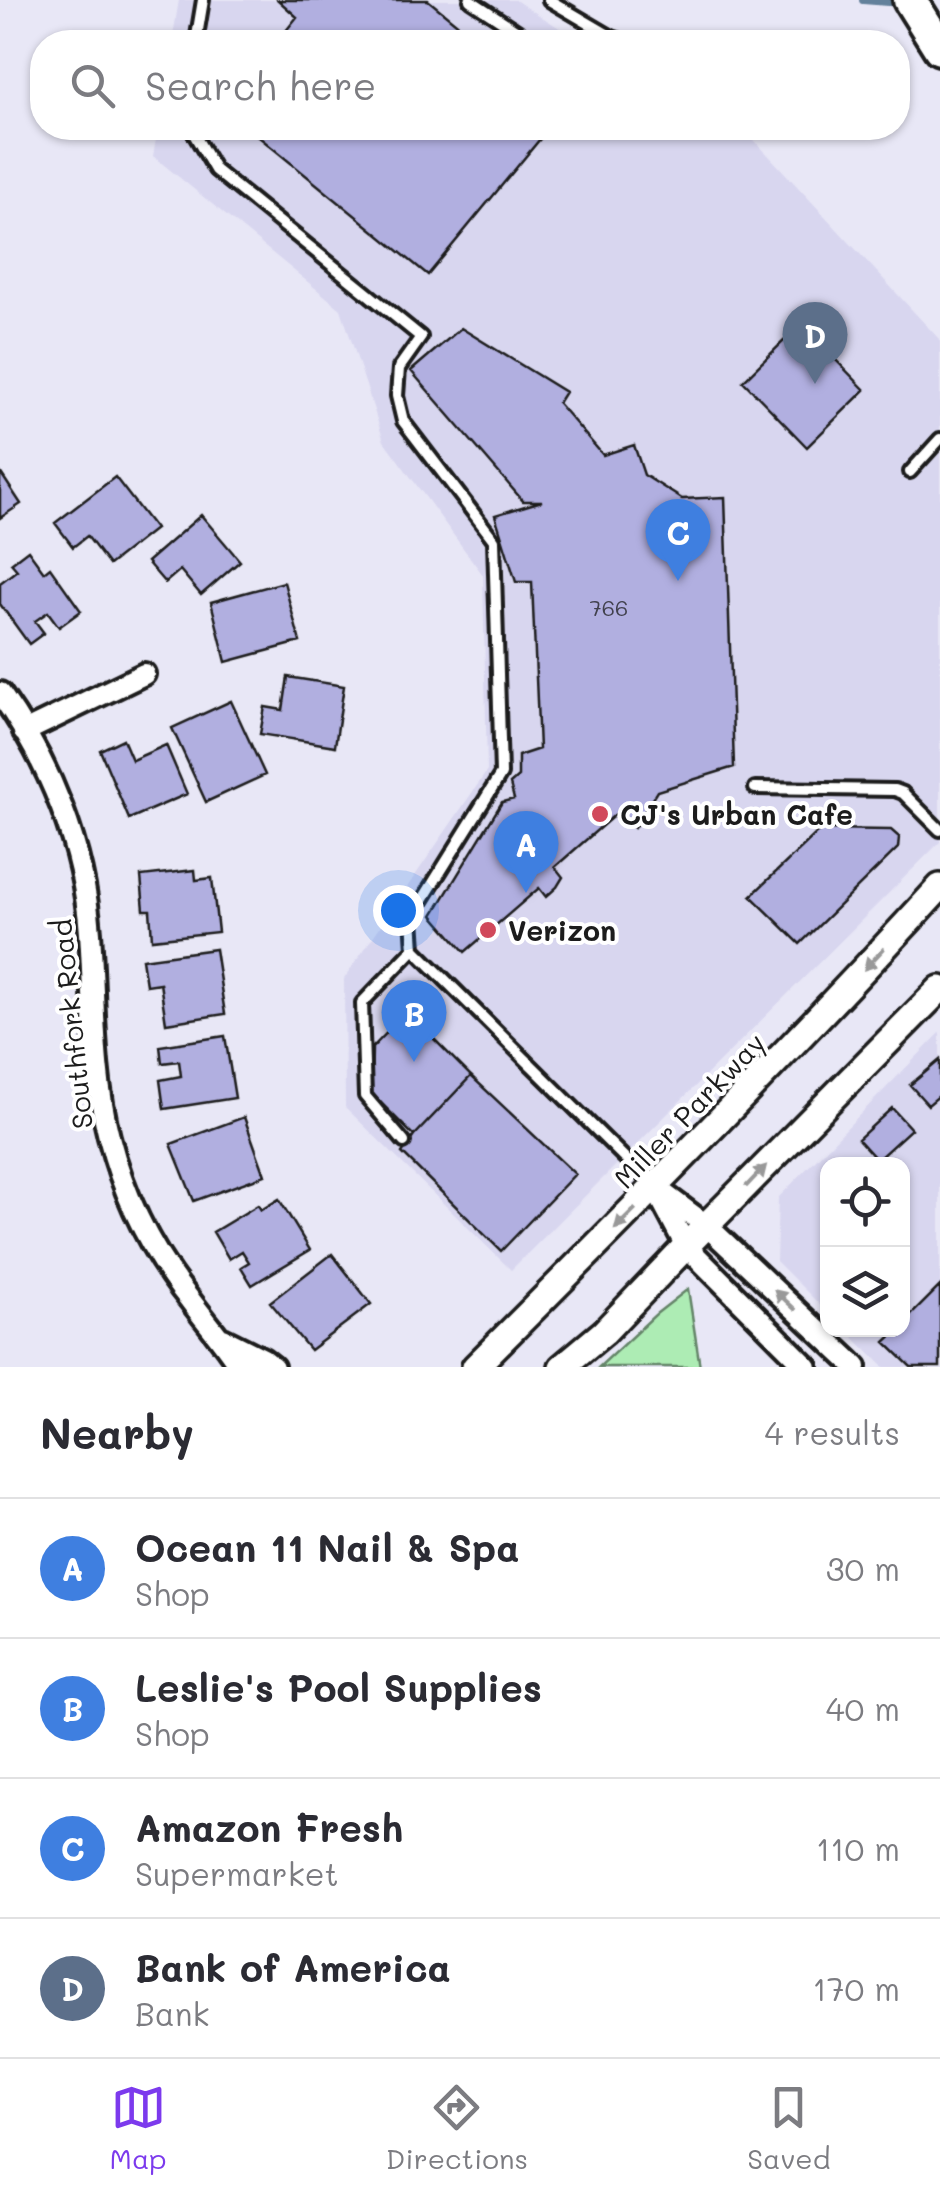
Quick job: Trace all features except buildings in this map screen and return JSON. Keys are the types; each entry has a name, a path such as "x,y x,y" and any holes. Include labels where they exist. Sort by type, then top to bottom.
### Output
{"main road":[{"path":"910,0 940,48"}],"street":[{"path":"24,732 144,674"},
{"name":"Southfork Road","path":"0,693 65,814 85,889 98,1077 118,1170 134,1210 162,1261 240,1367"},
{"name":"Miller Parkway","path":"475,1367 656,1188 940,888"},
{"path":"562,1367 604,1332 940,988"},
{"path":"656,1188 707,1226 856,1367"},
{"path":"656,1188 686,1246 808,1367"},
{"name":"Southfork Road","path":"222,1338 273,1367"}],"lane":[{"path":"198,30 203,0"},
{"path":"470,0 516,30"},
{"path":"549,0 599,30"},
{"path":"198,140 215,170 421,336 399,368 396,396 403,421 494,540 501,774 412,917 414,949 656,1188"},
{"path":"910,472 940,439"},
{"path":"755,788 895,790 903,793 940,830"},
{"path":"404,1142 365,1096 362,1003 414,949"}],"shaded area":[{"path":"179,0 515,0 563,30 174,30"},
{"path":"156,140 754,140 940,340 940,842 511,1270 345,1107 344,979 487,771 483,575 384,441 341,309 153,156"},
{"path":"940,1033 940,1367 884,1367 853,1337 910,1337 910,1157 820,1157 820,1305 776,1261 778,1198"}],"green space":[{"path":"688,1289 700,1367 599,1367 656,1314"}],"waterway":[{"path":"863,0 901,3"}],"place":[{"name":"Bank of America","path":"815,384"},
{"name":"Amazon Fresh","path":"678,581"},
{"name":"CJ's Urban Cafe","path":"600,814"},
{"name":"Ocean 11 Nail & Spa","path":"526,893"},
{"name":"Verizon","path":"488,930"},
{"name":"Leslie's Pool Supplies","path":"414,1062"}]}
